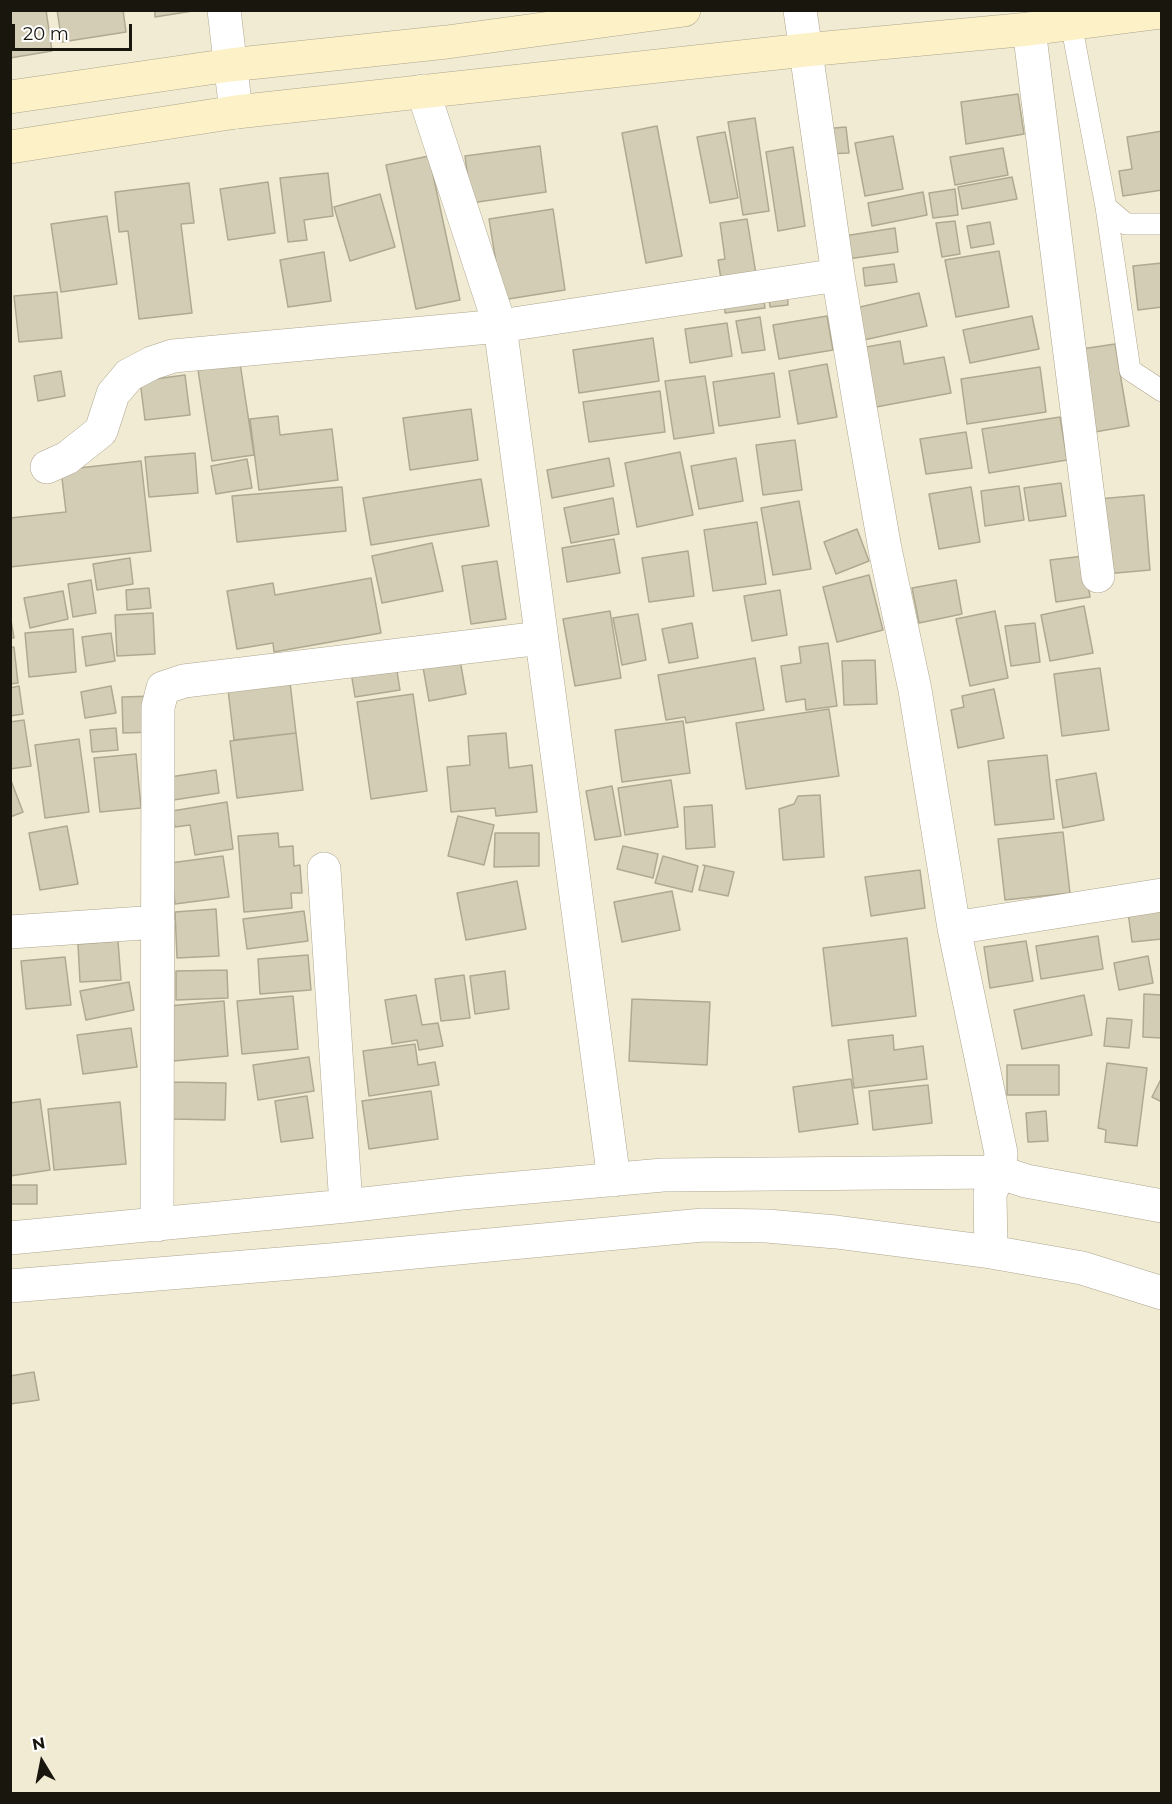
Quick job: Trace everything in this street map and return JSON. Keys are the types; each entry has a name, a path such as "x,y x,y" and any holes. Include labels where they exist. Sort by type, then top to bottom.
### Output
{"street":[{"path":"224,10 236,112"},
{"path":"10,97 230,65 447,42 684,10"},
{"path":"800,10 838,275 885,549 915,690 954,928 1000,1153 994,1183 991,1244"},
{"path":"10,147 236,112 1161,12"},
{"path":"1029,28 1098,576"},
{"path":"423,92 500,326 614,1180"},
{"path":"47,467 67,458 101,431 113,394 129,375 152,363 173,356 500,326 838,275"},
{"path":"157,1225 158,707 163,688 184,681 541,638"},
{"path":"324,869 346,1206"},
{"path":"954,928 1161,896"},
{"path":"10,932 158,922"},
{"path":"10,1238 346,1206 462,1192 663,1175 994,1183 1026,1181 1161,1206"},
{"path":"10,1286 319,1261 703,1225 767,1226 991,1244 1082,1268 1161,1293"}],"lane":[{"path":"1071,23 1106,207 1130,370 1161,392"},
{"path":"1106,207 1126,224 1161,224"}],"building":[{"path":"10,10 46,10 52,51 10,58"},
{"path":"57,10 123,10 126,32 62,42"},
{"path":"155,10 199,10 155,17"},
{"path":"1018,94 1024,134 966,144 961,102"},
{"path":"755,118 769,211 743,215 728,122"},
{"path":"657,126 682,256 646,263 622,133"},
{"path":"846,127 849,153 826,154 823,129"},
{"path":"1162,131 1162,190 1123,196 1119,171 1132,169 1127,137"},
{"path":"725,132 738,198 710,203 697,137"},
{"path":"893,136 903,189 865,196 855,143"},
{"path":"540,146 546,192 471,203 465,156"},
{"path":"793,147 805,226 778,231 766,152"},
{"path":"1003,148 1008,175 955,185 950,157"},
{"path":"429,156 460,300 416,309 386,165"},
{"path":"328,173 333,216 304,220 307,240 288,242 280,178"},
{"path":"1012,177 1017,199 962,209 958,187"},
{"path":"268,182 275,233 228,240 220,189"},
{"path":"189,183 194,223 181,224 192,313 139,319 128,231 119,232 115,192"},
{"path":"955,189 958,215 933,218 929,193"},
{"path":"923,192 927,215 872,226 868,203"},
{"path":"380,194 395,247 350,261 334,207"},
{"path":"553,209 565,290 502,300 489,219"},
{"path":"107,216 117,284 61,292 51,224"},
{"path":"747,219 756,274 721,279 718,260 725,259 720,223"},
{"path":"955,221 960,254 942,257 936,223"},
{"path":"990,222 994,244 971,248 967,226"},
{"path":"895,228 898,252 847,259 844,236"},
{"path":"999,251 1009,307 956,317 945,260"},
{"path":"324,252 331,301 288,307 280,260"},
{"path":"1162,263 1162,307 1138,310 1133,266"},
{"path":"894,264 897,282 865,286 863,268"},
{"path":"787,288 788,305 770,307 768,289"},
{"path":"57,292 62,338 19,342 14,296"},
{"path":"763,292 765,308 725,313 724,297"},
{"path":"919,293 927,326 864,340 856,308"},
{"path":"827,316 833,350 779,359 773,325"},
{"path":"1032,316 1039,349 970,363 963,330"},
{"path":"760,317 765,350 742,353 736,321"},
{"path":"727,323 732,356 690,363 685,329"},
{"path":"653,338 659,381 579,393 573,350"},
{"path":"900,341 904,364 944,357 951,393 876,407 866,347"},
{"path":"1115,344 1129,426 1089,433 1075,350"},
{"path":"240,363 254,455 212,461 198,370"},
{"path":"827,364 837,417 798,424 789,371"},
{"path":"1040,367 1046,412 967,424 961,379"},
{"path":"61,371 65,396 38,401 34,376"},
{"path":"774,373 780,417 719,426 713,382"},
{"path":"185,375 190,415 145,420 140,381"},
{"path":"705,376 714,433 674,439 665,381"},
{"path":"660,391 665,432 589,442 583,402"},
{"path":"471,409 478,460 410,470 403,418"},
{"path":"278,416 280,435 332,429 338,480 259,490 250,419"},
{"path":"1060,417 1067,460 989,473 982,429"},
{"path":"966,432 972,468 926,474 920,439"},
{"path":"795,440 802,490 763,495 756,445"},
{"path":"680,452 693,515 637,527 625,463"},
{"path":"195,453 198,493 149,497 145,457"},
{"path":"609,458 614,486 552,498 547,470"},
{"path":"736,458 743,501 699,509 691,466"},
{"path":"247,459 252,488 216,494 211,466"},
{"path":"141,461 151,551 10,567 10,518 66,512 61,470"},
{"path":"481,479 489,526 371,545 363,498"},
{"path":"1061,483 1066,516 1029,521 1024,488"},
{"path":"1019,486 1024,520 985,526 981,491"},
{"path":"342,487 346,531 237,542 232,496"},
{"path":"971,487 980,542 939,549 929,494"},
{"path":"1144,495 1150,570 1105,574 1098,499"},
{"path":"613,498 619,534 571,543 564,508"},
{"path":"799,501 811,569 773,575 761,508"},
{"path":"757,522 766,584 713,591 704,530"},
{"path":"857,529 869,561 836,574 824,542"},
{"path":"614,539 620,573 567,582 562,548"},
{"path":"432,543 443,591 382,603 372,556"},
{"path":"688,551 694,596 649,602 642,558"},
{"path":"1084,556 1090,597 1056,602 1050,560"},
{"path":"130,558 133,584 97,590 93,564"},
{"path":"497,561 506,619 471,624 462,566"},
{"path":"869,575 883,630 837,642 823,587"},
{"path":"371,578 381,633 274,652 273,643 237,649 227,591 273,583 275,595"},
{"path":"91,580 96,613 73,617 68,584"},
{"path":"956,580 962,614 919,623 912,588"},
{"path":"149,588 151,608 127,610 126,590"},
{"path":"780,590 787,635 752,641 744,596"},
{"path":"63,591 68,619 30,628 24,598"},
{"path":"1084,606 1093,653 1050,661 1041,615"},
{"path":"610,611 621,678 575,686 563,619"},
{"path":"995,611 1008,678 970,686 956,619"},
{"path":"153,613 155,654 117,656 115,615"},
{"path":"638,614 646,660 622,665 613,618"},
{"path":"10,615 14,638 10,638"},
{"path":"692,623 698,658 669,663 662,629"},
{"path":"1035,623 1040,662 1011,666 1005,626"},
{"path":"73,629 76,672 29,677 25,633"},
{"path":"111,633 115,661 86,666 82,637"},
{"path":"828,643 837,706 806,710 805,699 786,702 781,666 801,663 799,647"},
{"path":"14,647 18,683 10,684 10,648"},
{"path":"755,658 764,710 686,723 685,717 666,720 658,675"},
{"path":"460,660 466,694 429,701 423,667"},
{"path":"875,660 877,704 844,705 842,661"},
{"path":"396,665 400,690 355,697 351,672"},
{"path":"1100,668 1109,730 1062,736 1054,674"},
{"path":"289,674 296,733 234,740 227,681"},
{"path":"19,686 23,714 10,716 10,688"},
{"path":"111,686 116,713 85,718 81,692"},
{"path":"994,689 1004,738 958,748 951,710 964,707 962,696"},
{"path":"413,694 427,791 371,799 357,702"},
{"path":"154,696 155,732 123,733 122,697"},
{"path":"829,709 839,776 746,789 736,723"},
{"path":"24,720 31,766 10,769 10,722"},
{"path":"683,721 690,773 622,782 615,730"},
{"path":"116,728 118,750 92,752 90,730"},
{"path":"296,733 303,790 237,798 230,741"},
{"path":"506,733 509,768 532,765 537,812 496,816 495,808 451,812 447,767 470,765 468,736"},
{"path":"79,739 89,812 45,818 35,745"},
{"path":"136,754 141,808 100,812 94,758"},
{"path":"1047,755 1054,819 995,825 988,761"},
{"path":"216,770 219,793 167,801 163,778"},
{"path":"1096,773 1104,820 1063,828 1056,780"},
{"path":"10,778 23,812 10,817"},
{"path":"671,780 678,827 625,835 618,788"},
{"path":"612,786 621,836 595,840 586,791"},
{"path":"820,795 824,857 783,860 779,809 794,804 798,796"},
{"path":"227,802 233,849 195,855 190,825 175,827 172,811"},
{"path":"712,805 715,847 686,849 684,807"},
{"path":"458,816 494,825 484,865 448,856"},
{"path":"67,826 78,884 40,890 29,833"},
{"path":"1063,832 1070,893 1005,900 998,839"},
{"path":"278,833 279,847 293,846 294,866 300,865 302,893 291,893 292,908 244,912 238,836"},
{"path":"495,833 539,833 539,866 494,867"},
{"path":"623,846 658,854 653,878 617,869"},
{"path":"223,856 229,897 175,904 170,863"},
{"path":"663,856 698,866 692,892 655,883"},
{"path":"703,865 734,872 728,896 699,890 705,866"},
{"path":"920,870 925,908 871,916 865,877"},
{"path":"517,881 526,929 466,940 457,893"},
{"path":"672,891 680,930 622,942 614,902"},
{"path":"216,909 219,956 177,958 175,912"},
{"path":"1162,909 1162,939 1132,942 1128,912"},
{"path":"304,911 308,941 247,949 243,919"},
{"path":"1098,936 1103,969 1041,979 1036,946"},
{"path":"907,938 916,1016 832,1026 823,948"},
{"path":"118,941 121,980 80,982 78,944"},
{"path":"1026,941 1033,981 990,988 984,947"},
{"path":"308,955 311,990 260,994 258,959"},
{"path":"1148,956 1153,983 1119,990 1114,963"},
{"path":"65,957 71,1005 26,1009 21,961"},
{"path":"227,970 228,998 176,1000 176,971"},
{"path":"505,971 509,1009 475,1014 470,976"},
{"path":"464,975 470,1018 441,1021 435,979"},
{"path":"129,982 134,1010 86,1020 80,991"},
{"path":"1144,994 1162,995 1162,1038 1143,1037"},
{"path":"416,995 422,1025 438,1023 443,1046 419,1050 417,1040 392,1044 385,1000"},
{"path":"1084,995 1092,1035 1022,1049 1014,1010"},
{"path":"293,996 298,1049 242,1054 237,1001"},
{"path":"632,999 710,1002 707,1065 629,1061"},
{"path":"224,1001 228,1056 173,1061 168,1006"},
{"path":"1107,1018 1132,1020 1129,1048 1104,1046"},
{"path":"131,1028 137,1067 83,1074 77,1035"},
{"path":"893,1035 894,1050 923,1046 927,1079 854,1088 848,1040"},
{"path":"415,1044 418,1065 435,1062 439,1085 369,1096 363,1051"},
{"path":"309,1057 314,1091 258,1100 253,1065"},
{"path":"1107,1063 1147,1068 1137,1146 1105,1142 1106,1130 1098,1128"},
{"path":"1007,1065 1059,1065 1059,1095 1007,1095"},
{"path":"1162,1077 1162,1102 1152,1097"},
{"path":"851,1079 858,1124 799,1132 793,1087"},
{"path":"172,1082 226,1083 225,1120 171,1119"},
{"path":"928,1085 932,1123 873,1130 869,1091"},
{"path":"431,1091 438,1139 369,1149 362,1101"},
{"path":"307,1096 313,1138 281,1142 275,1101"},
{"path":"40,1099 50,1170 10,1176 10,1103"},
{"path":"120,1102 126,1164 54,1170 48,1109"},
{"path":"1046,1111 1048,1141 1028,1142 1026,1113"},
{"path":"10,1185 37,1185 37,1204 10,1204"},
{"path":"34,1372 39,1400 10,1404 10,1376"}]}
